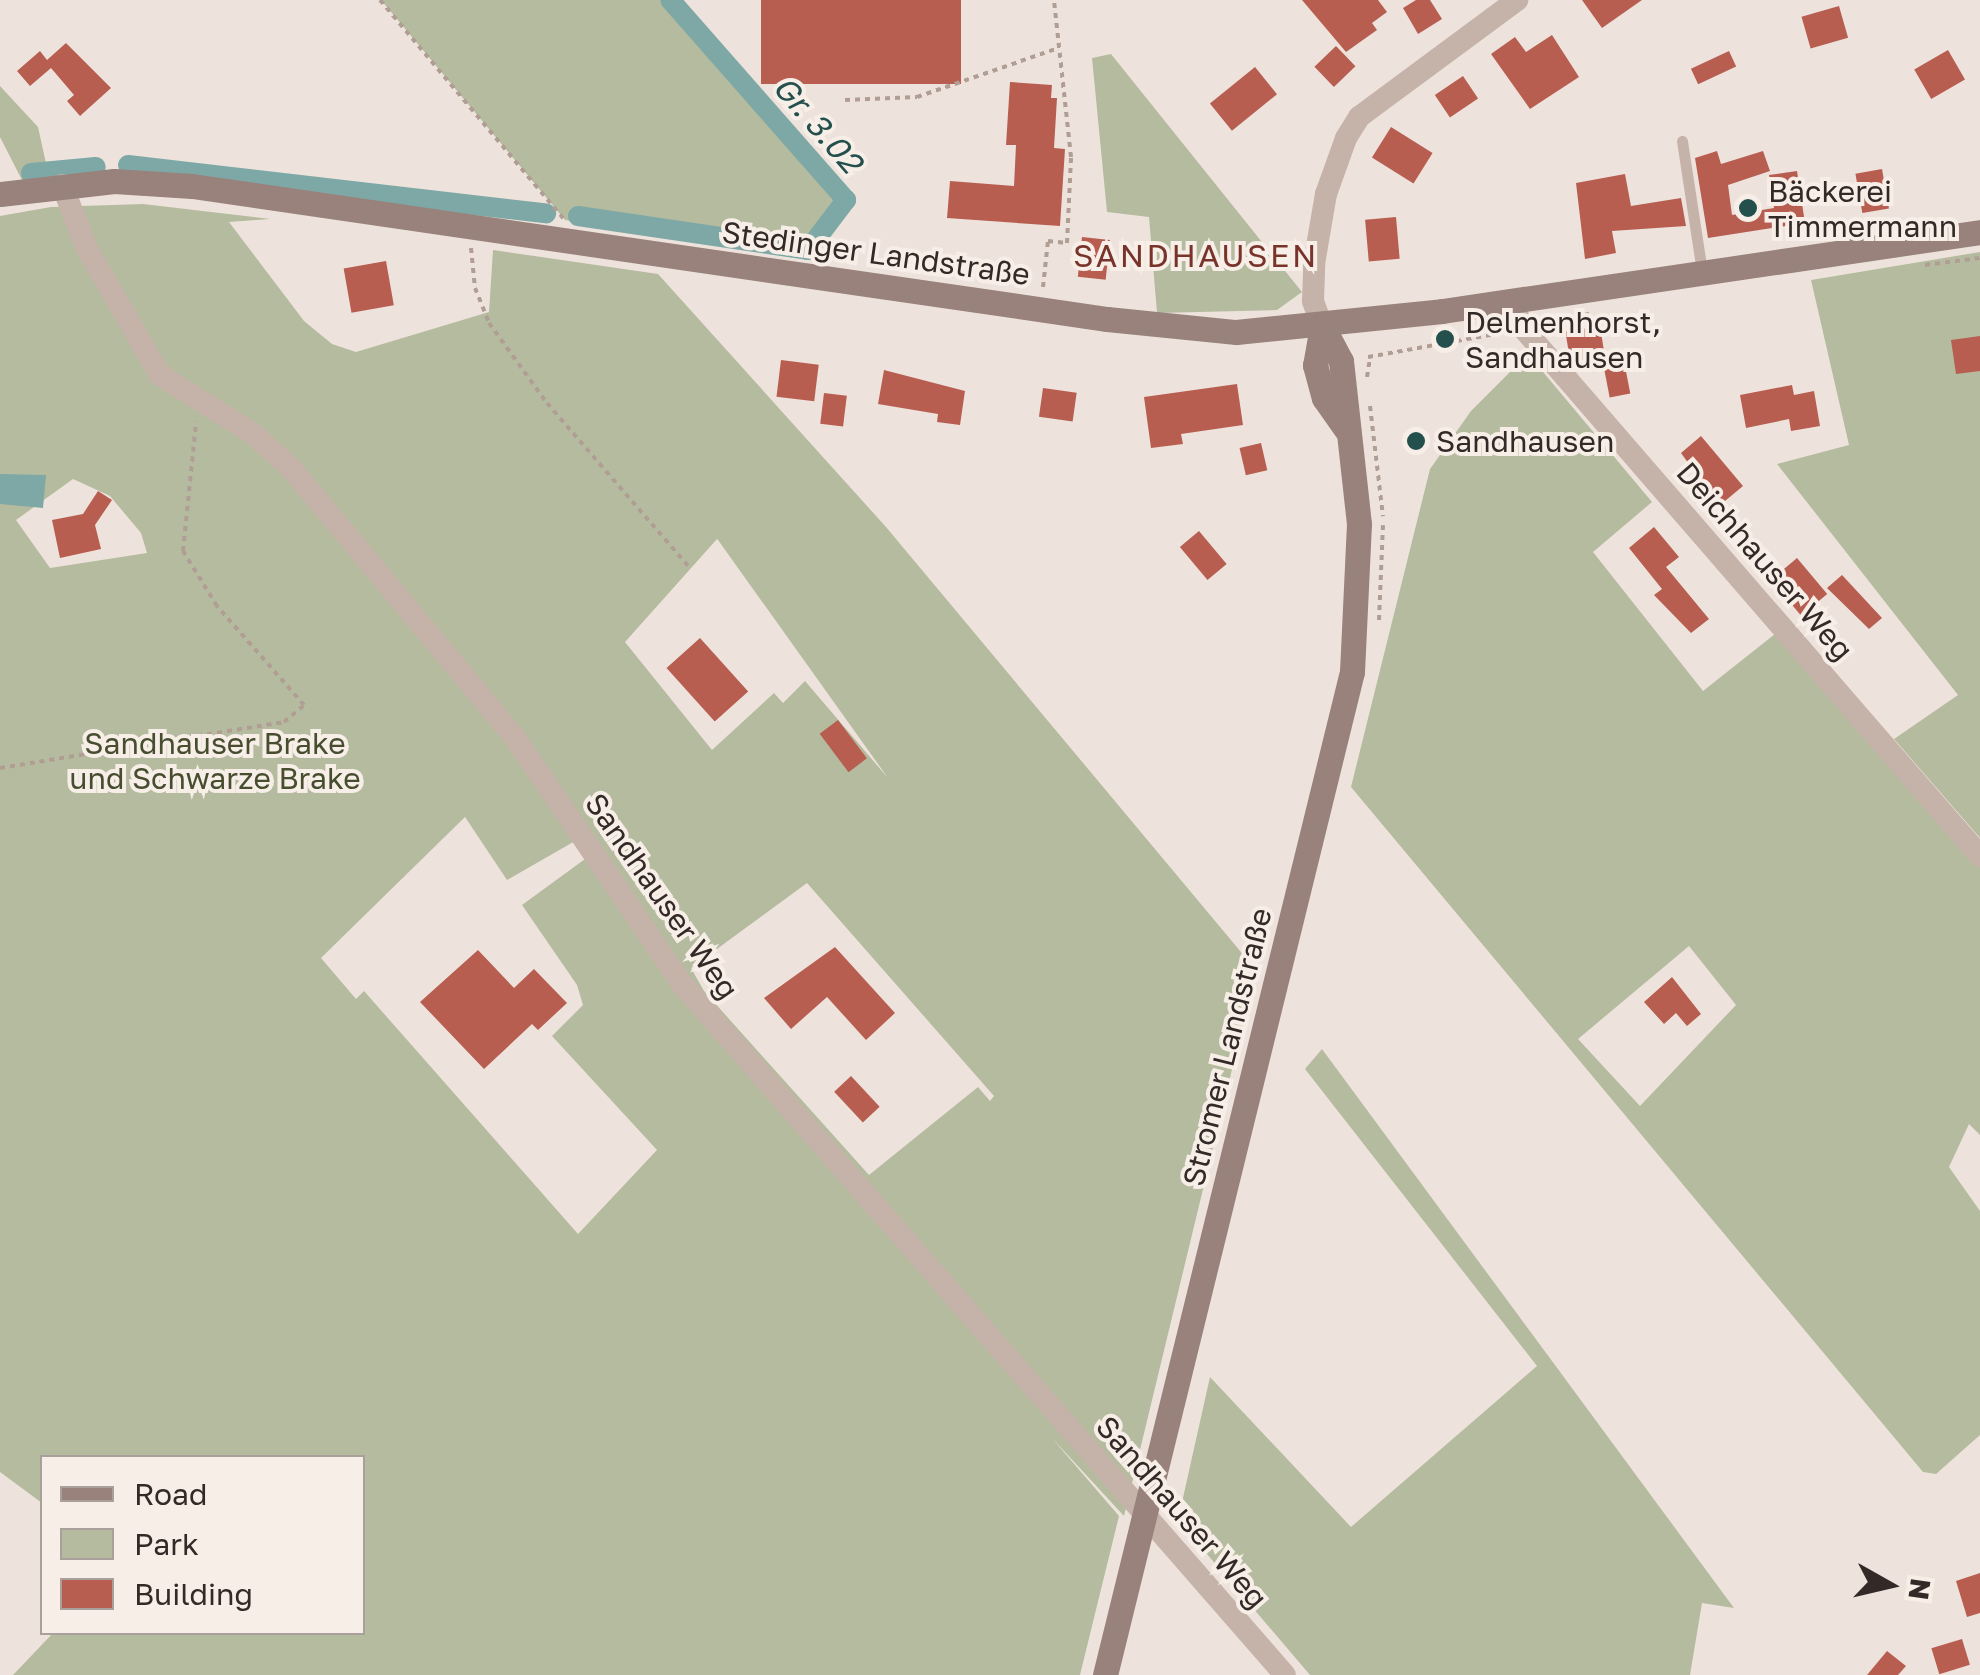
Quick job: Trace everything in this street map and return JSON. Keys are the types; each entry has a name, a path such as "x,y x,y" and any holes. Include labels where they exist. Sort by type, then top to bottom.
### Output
{"main road":[{"name":"Stedinger Landstraße","path":"0,194 62,185 192,186 1040,310 1236,332 1322,326 1980,232"},
{"name":"Stromer Landstraße","path":"1105,1675 1352,672 1359,524 1342,361 1322,326"}],"street":[{"path":"1322,326 1313,301 1314,264 1326,194 1352,128 1517,0"},
{"name":"Sandhauser Weg","path":"62,185 87,250 160,375 282,458 413,610 515,738 682,984 1284,1675"},
{"name":"Deichhauser Weg","path":"1512,300 1522,327 1980,856"}],"lane":[{"path":"1682,141 1702,271"}],"path":[{"path":"380,0 561,211 564,240"},
{"path":"1040,310 1048,241 1068,243 1071,157 1056,49 1054,0"},
{"path":"845,100 917,97 1056,49"},
{"path":"473,227 474,288 489,323 547,403 690,568"},
{"path":"1921,266 1980,258"},
{"path":"1366,387 1370,357 1596,313"},
{"path":"0,768 284,722 304,706 217,606 183,552 190,444 202,402"},
{"path":"1370,404 1382,509"}],"green space":[{"path":"381,0 662,0 837,199 797,253 565,220"},
{"path":"1111,54 1302,292 1277,310 1157,313 1149,217 1107,212 1092,58"},
{"path":"0,86 38,127 49,177 23,182 0,137"},
{"name":"Sandhauser Brake und Schwarze Brake","path":"143,204 270,219 229,222 304,321 332,344 356,352 489,312 493,250 658,274 886,527 1256,970 1124,1516 1051,1437 1119,1516 1080,1675 13,1675 51,1635 365,1635 365,1455 40,1455 40,1502 0,1472 0,216 51,207","holes":["73,479 110,496 141,533 147,553 50,568 16,520","717,539 888,778 805,681 783,703 774,693 712,750 625,642","465,817 507,880 575,841 585,859 522,905 577,985 583,1005 552,1036 657,1150 578,1234 364,991 356,999 321,958","807,883 994,1096 990,1101 978,1087 869,1175 704,991 691,968"]},
{"path":"1980,252 1980,838 1894,739 1958,695 1777,464 1849,445 1811,280"},
{"path":"1528,354 1652,502 1593,552 1703,691 1780,630 1980,864 1980,1135 1969,1124 1949,1167 1980,1211 1980,1435 1936,1474 1923,1472 1351,787 1430,469 1471,411","holes":["1689,946 1736,1005 1640,1106 1578,1039"]},
{"path":"1322,1049 1734,1608 1702,1603 1690,1675 1310,1675 1178,1520 1210,1377 1351,1527 1537,1366 1305,1069"}],"water":[{"path":"0,474 46,475 43,508 0,504"}],"building":[{"path":"761,0 961,0 961,84 761,84"},
{"path":"1302,0 1378,0 1387,12 1372,23 1377,30 1346,52"},
{"path":"1416,0 1430,0 1442,19 1418,34 1403,8"},
{"path":"1582,0 1642,0 1602,28"},
{"path":"1839,6 1848,38 1811,48 1802,17"},
{"path":"1552,35 1579,77 1530,109 1491,54 1515,37 1526,52"},
{"path":"66,43 111,88 80,116 67,101 74,95 51,68 30,86 17,71 40,51 47,60"},
{"path":"1336,46 1355,66 1334,87 1314,67"},
{"path":"1948,50 1965,79 1931,99 1914,70"},
{"path":"1729,51 1736,66 1698,84 1691,69"},
{"path":"1255,67 1277,94 1232,131 1210,104"},
{"path":"1463,76 1478,98 1450,117 1435,95"},
{"path":"1010,82 1052,85 1051,98 1057,98 1054,148 1065,149 1060,226 947,218 950,181 1014,186 1016,145 1006,145"},
{"path":"1391,127 1433,153 1413,183 1372,158"},
{"path":"1717,151 1721,164 1763,151 1770,171 1728,185 1732,215 1774,208 1769,175 1797,171 1805,223 1708,238 1695,158"},
{"path":"1882,169 1889,208 1862,213 1855,174"},
{"path":"1625,174 1631,206 1681,198 1686,226 1612,231 1616,253 1585,259 1576,183"},
{"path":"1396,217 1400,259 1369,262 1365,220"},
{"path":"1082,237 1110,240 1106,280 1078,277"},
{"path":"386,261 394,305 351,313 344,268"},
{"path":"1600,326 1605,357 1570,362 1565,331"},
{"path":"1980,336 1980,371 1956,374 1951,340"},
{"path":"781,360 819,365 814,401 776,397"},
{"path":"1624,361 1630,393 1610,397 1603,365"},
{"path":"884,370 965,391 960,425 937,422 938,414 878,404"},
{"path":"1237,384 1243,425 1181,434 1183,444 1151,448 1144,397"},
{"path":"1792,385 1794,395 1814,391 1820,426 1791,431 1789,419 1746,428 1740,395"},
{"path":"1043,388 1077,393 1073,421 1039,417"},
{"path":"824,393 847,396 843,427 820,424"},
{"path":"1701,436 1743,486 1719,506 1681,453"},
{"path":"1261,443 1267,470 1246,475 1240,448"},
{"path":"98,491 112,500 95,525 101,549 60,558 52,520 83,514"},
{"path":"1654,527 1679,557 1666,567 1709,619 1691,633 1654,595 1662,589 1629,548"},
{"path":"1199,531 1227,564 1207,580 1180,547"},
{"path":"1797,558 1827,594 1801,616 1771,580"},
{"path":"1842,575 1882,618 1869,629 1827,588"},
{"path":"700,638 748,692 715,722 667,668"},
{"path":"838,720 867,758 849,772 820,734"},
{"path":"835,947 895,1013 866,1040 827,997 791,1029 764,998"},
{"path":"478,950 514,988 534,969 567,1003 538,1030 532,1024 484,1069 420,1002"},
{"path":"1672,977 1701,1014 1687,1026 1676,1013 1664,1024 1644,1002"},
{"path":"851,1076 880,1107 863,1122 834,1092"},
{"path":"1980,1573 1980,1613 1967,1617 1956,1581"},
{"path":"1962,1639 1970,1665 1939,1674 1931,1648"},
{"path":"1887,1651 1906,1666 1898,1675 1867,1675"}],"waterway":[{"name":"Gr. 3.02","path":"578,216 808,250 846,200 670,0"},
{"name":"Gr. 3.02","path":"128,165 546,213"},
{"name":"Gr. 3.02","path":"31,173 96,167"}],"place":[{"name":"Bäckerei Timmermann","path":"1748,208"},
{"name":"Delmenhorst, Sandhausen","path":"1445,339"},
{"name":"Sandhausen","path":"1416,441"}],"district":[{"name":"SANDHAUSEN","path":"1196,255"}]}
